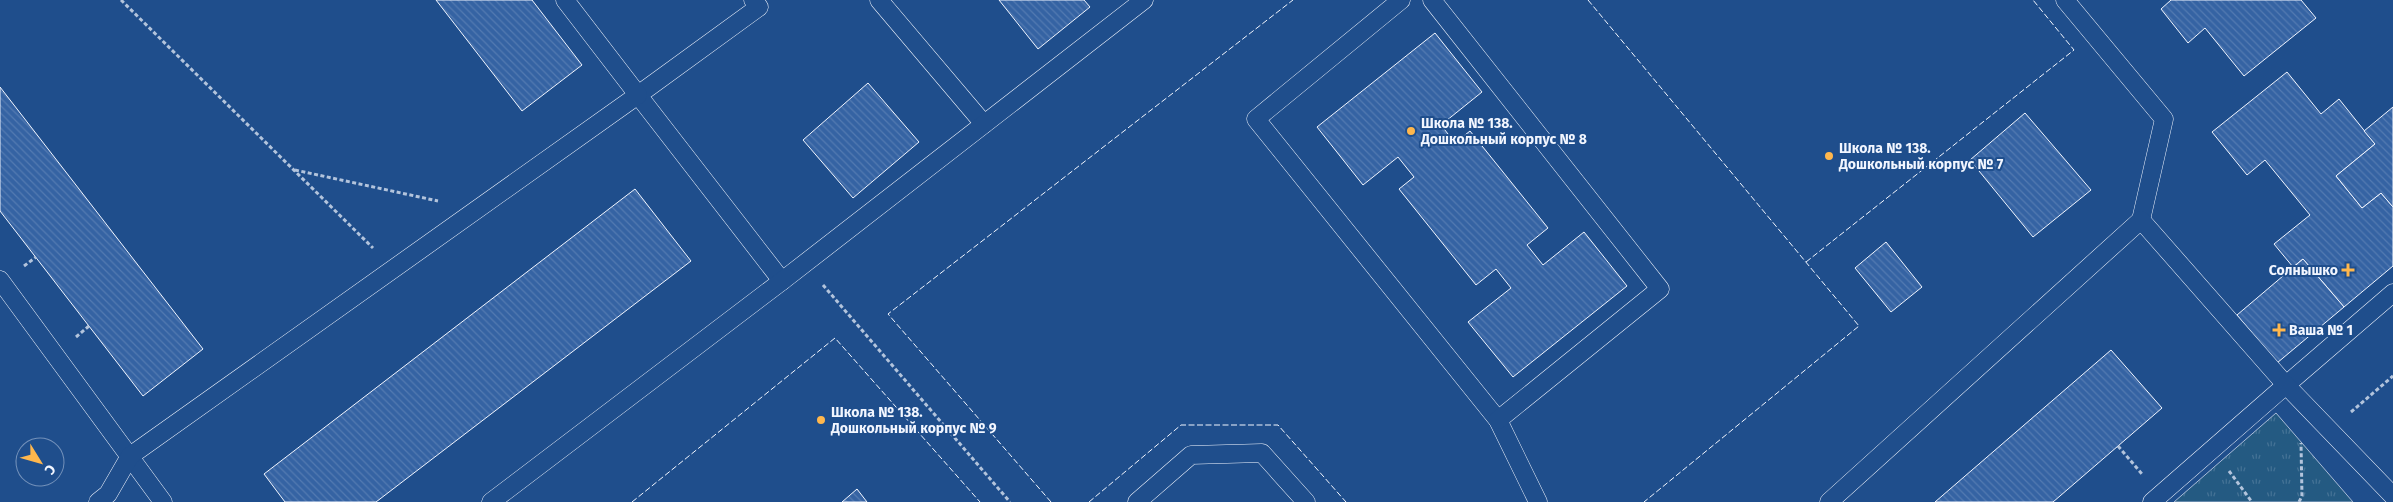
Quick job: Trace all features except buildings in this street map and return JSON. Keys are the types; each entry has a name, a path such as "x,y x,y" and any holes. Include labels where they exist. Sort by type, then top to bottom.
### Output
{"lane":[{"path":"565,0 782,281"},
{"path":"879,0 984,124"},
{"path":"491,502 782,281 1144,0"},
{"path":"1401,0 1256,119 1498,420 1538,502"},
{"path":"1432,0 1660,289 1498,420"},
{"path":"1829,502 2141,220 2164,118 2065,0"},
{"path":"107,499 130,456 638,94 760,2"},
{"path":"2141,220 2286,385 2393,496"},
{"path":"0,280 164,502"},
{"path":"2156,498 2393,294"},
{"path":"1137,502 1191,455 1262,453 1306,502"}],"path":[{"path":"121,0 394,269"},
{"path":"293,169 478,209"},
{"path":"805,263 1010,502"},
{"path":"2329,430 2393,376"},
{"path":"2118,446 2156,498"},
{"path":"2212,449 2252,502"}],"green space":[{"path":"2276,413 2353,502 2174,502"}],"fence":[{"path":"1051,502 888,314 1293,0"},
{"path":"1588,0 1859,326 1644,502"},
{"path":"1806,262 2074,50 2033,0"},
{"path":"632,502 835,338 980,502"},
{"path":"1089,502 1181,425 1278,425 1346,502"}],"place":[{"name":"Школа № 138. Дошкольный корпус № 8","path":"1411,131"},
{"name":"Школа № 138. Дошкольный корпус № 7","path":"1829,156"},
{"name":"Солнышко","path":"2348,270"},
{"name":"Ваша № 1","path":"2279,330"},
{"name":"Школа № 138. Дошкольный корпус № 9","path":"821,420"}]}
